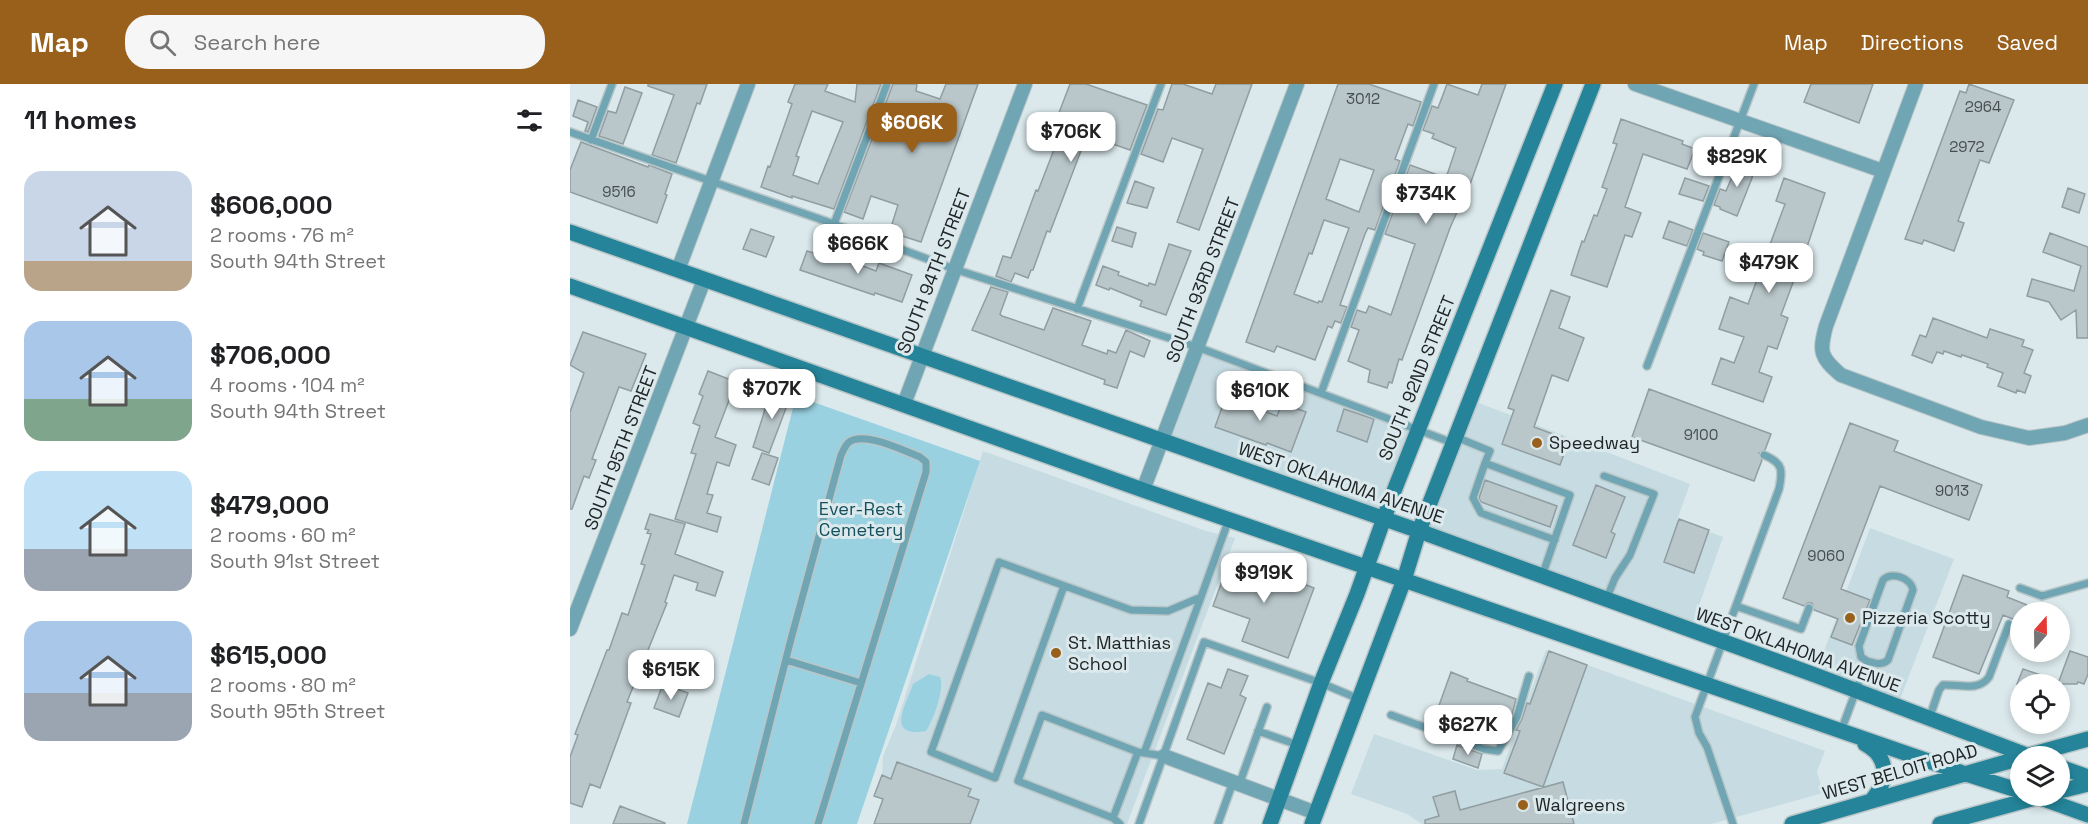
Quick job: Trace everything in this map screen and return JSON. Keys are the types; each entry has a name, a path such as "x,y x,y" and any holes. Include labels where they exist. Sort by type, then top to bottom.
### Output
{"main road":[{"name":"SOUTH 92ND STREET","path":"1270,824 1357,594 1383,518 1555,84"},
{"path":"1314,818 1404,580 1419,531 1593,84"},
{"name":"WEST OKLAHOMA AVENUE","path":"570,232 1383,518 2010,749"},
{"path":"570,286 1143,490 2010,788"},
{"path":"1841,731 1871,747 1882,758 1884,764 1882,786 1872,800"},
{"path":"2063,746 2088,739"},
{"name":"WEST BELOIT ROAD","path":"1792,824 2010,761"},
{"path":"2070,771 2088,777"},
{"path":"2070,789 2088,784"},
{"path":"1941,824 2010,804"},
{"path":"2064,806 2088,815"}],"street":[{"path":"678,270 748,84"},
{"name":"SOUTH 94TH STREET","path":"904,404 1025,84"},
{"name":"SOUTH 93RD STREET","path":"1143,490 1297,84"},
{"path":"1635,84 1883,171"},
{"path":"1916,84 1826,326 1821,345 1826,362 1841,375 1982,427 2029,438 2065,433 2088,425"},
{"name":"SOUTH 95TH STREET","path":"570,629 704,280"},
{"path":"1164,756 1280,800 1314,818"}],"lane":[{"path":"591,140 612,84"},
{"path":"834,224 887,84"},
{"path":"1077,309 1161,84"},
{"path":"1321,393 1434,84"},
{"path":"1647,366 1754,84"},
{"path":"570,132 834,224 954,269 1197,348 1418,429 1490,451 1473,498 1481,513 1555,540"},
{"path":"744,824 841,455 846,444 854,439 867,438 920,457 926,462 926,472 818,824"},
{"path":"1733,824 1695,717 1779,489 1782,475 1780,467 1774,459 1764,455"},
{"path":"1485,463 1570,495 1542,576"},
{"path":"1604,476 1654,494 1630,555 1606,600"},
{"path":"1113,818 1201,597 1228,519"},
{"path":"1064,586 995,778 931,752 999,562 1131,610 1168,611 1201,597"},
{"path":"1891,575 1909,581 1913,585 1913,590 1888,660 1877,664 1867,661 1861,657 1859,646 1883,580 1891,575"},
{"path":"2020,588 2042,596 2088,583"},
{"path":"1736,606 1801,629 1809,608"},
{"path":"1929,719 1939,690 1943,686 1984,684 1989,677 2009,624"},
{"path":"1139,824 1204,642 1322,683 1359,699"},
{"path":"786,660 861,683"},
{"path":"1841,731 1867,661"},
{"path":"1391,715 1484,749 1498,751 1517,717 1529,676"},
{"path":"1218,824 1267,707"},
{"path":"1120,824 1113,818 1018,781 1042,715 1141,752 1164,756"},
{"path":"1258,731 1299,746"}],"shaded area":[{"path":"1197,347 1418,429 1383,518 1160,441"},
{"path":"1471,400 1690,484 1677,520 1723,537 1690,631 1419,531"},
{"name":"St. Matthias School","path":"983,451 1206,531 1235,538 1127,824 874,824 883,800 874,796 882,775 883,756 896,725"},
{"path":"1870,528 1954,559 1897,707 1815,675"},
{"path":"1546,650 1825,751 1817,771 1823,793 1711,824 1422,824 1407,814 1351,794 1374,734 1477,770 1502,769"}],"green space":[{"name":"Ever-Rest Cemetery","path":"796,396 980,461 857,824 687,824"},
{"path":"929,674 940,677 940,696 926,731 913,732 905,729 902,724 904,708 913,684"}],"building":[{"path":"648,84 707,84 700,104 697,103 676,163 652,155 674,95 648,86"},
{"path":"795,84 828,84 825,91 855,102 857,84 881,84 834,209 761,187 792,104 788,102","holes":["812,111 843,122 818,184 793,175 799,157 796,156"]},
{"path":"893,84 917,84 916,91 940,99 946,84 978,84 921,242 893,233 895,225 892,224 898,205 871,196 863,219 844,212"},
{"path":"1070,84 1086,84 1147,105 1130,150 1087,135 1033,270 1028,278 1015,273 1011,282 996,276 1003,256 1011,258 1060,134 1052,131"},
{"path":"1172,84 1183,84 1212,94 1216,84 1252,84 1199,230 1177,222 1203,149 1172,138 1163,162 1141,154 1158,109 1163,110"},
{"path":"1338,84 1369,84 1421,102 1413,126 1408,124 1395,159 1400,161 1375,230 1368,228 1365,234 1340,305 1347,307 1341,323 1335,321 1332,328 1328,326 1315,360 1277,346 1274,352 1246,342","holes":["1340,159 1374,170 1359,212 1326,199","1324,220 1349,228 1322,302 1318,303 1294,294"]},
{"path":"1447,84 1478,95 1482,84 1506,84 1463,204 1461,203 1450,228 1402,360 1399,359 1392,383 1389,382 1387,388 1368,382 1370,370 1348,361 1359,330 1351,327 1357,310 1366,313 1369,306 1391,315 1415,244 1385,234 1410,165 1446,178 1456,148 1432,138 1434,134 1423,130 1432,106 1438,108"},
{"path":"1811,84 1873,84 1859,123 1804,102"},
{"path":"1969,84 2014,100 1989,163 1980,160 1958,221 1964,223 1954,251 1924,240 1922,244 1905,239 1960,91 1966,93"},
{"path":"625,87 642,93 623,144 599,136 608,111 616,113"},
{"path":"578,100 597,107 588,132 585,131 588,122 573,116"},
{"path":"1621,119 1683,141 1682,144 1695,149 1687,169 1643,154 1625,207 1641,213 1632,237 1625,235 1607,287 1571,275 1582,241 1584,242 1594,215 1597,216 1607,189 1602,187 1617,144 1613,143"},
{"path":"581,142 672,174 657,223 570,192 570,170"},
{"path":"1741,156 1755,162 1752,178 1737,216 1714,205 1720,189 1726,191"},
{"path":"1685,178 1709,186 1703,201 1679,194"},
{"path":"1784,178 1825,193 1781,315 1788,318 1777,349 1768,346 1759,372 1772,377 1763,402 1712,384 1721,358 1734,363 1744,337 1719,329 1730,297 1748,304 1785,204 1776,201"},
{"path":"1135,181 1154,188 1147,208 1127,203"},
{"path":"2068,188 2085,194 2079,213 2062,207"},
{"path":"1669,221 1693,230 1687,246 1663,238"},
{"path":"1117,227 1136,233 1132,247 1112,241"},
{"path":"751,229 774,237 766,257 743,249"},
{"path":"1703,233 1729,242 1722,261 1703,255 1704,252 1697,249"},
{"path":"2050,233 2088,247 2088,338 2077,338 2076,310 2061,320 2049,302 2027,296 2032,279 2074,291 2081,266 2043,252"},
{"path":"1169,244 1191,251 1166,315 1140,306 1142,301 1096,285 1103,266 1119,272 1118,275 1148,286 1149,283 1155,285"},
{"path":"807,251 837,258 837,256 876,271 879,263 912,275 902,302 800,270"},
{"path":"991,287 1008,292 1000,314 1002,316 1044,330 1053,308 1091,321 1082,345 1107,354 1108,350 1116,353 1126,330 1150,341 1144,357 1130,351 1117,388 1104,384 1105,380 972,330"},
{"path":"1551,290 1570,297 1559,328 1584,338 1568,381 1552,375 1534,427 1569,440 1560,465 1502,444 1514,410 1508,408"},
{"path":"1933,318 1987,338 1990,329 2024,340 2022,346 2033,350 2024,373 2031,376 2025,393 2017,390 2016,393 1998,386 2003,373 1987,367 1988,364 1962,355 1961,357 1944,351 1943,354 1937,352 1932,363 1912,355 1920,335 1926,337"},
{"path":"583,332 646,354 631,391 619,387 592,459 596,460 589,478 584,476 572,509 570,509 570,412 584,373 570,365"},
{"path":"708,371 736,382 715,437 736,445 729,466 717,462 707,494 713,495 707,513 721,517 717,532 675,519 696,454 691,453 700,426 693,423 703,396 699,394"},
{"path":"772,388 791,395 769,453 753,447"},
{"path":"1229,388 1248,395 1245,404 1277,416 1282,403 1306,412 1291,452 1215,427"},
{"path":"1649,389 1771,434 1765,450 1759,453 1762,460 1754,481 1632,437"},
{"path":"1344,409 1374,419 1367,442 1337,431"},
{"path":"1850,423 1898,441 1894,451 1982,485 1969,520 1880,486 1841,589 1870,600 1852,645 1831,637 1838,619 1814,610 1812,603 1804,606 1783,598"},
{"path":"762,453 778,458 769,485 752,479"},
{"path":"1485,480 1557,506 1550,527 1481,502 1479,498"},
{"path":"1596,485 1625,497 1611,532 1615,534 1606,558 1573,545"},
{"path":"650,514 685,524 675,554 723,572 715,596 696,590 698,583 674,575 665,602 667,603 627,702 631,703 600,788 590,784 582,807 570,803 570,757 578,735 575,734 622,613 628,615 645,565 641,564 651,534 645,529"},
{"path":"1679,519 1709,530 1694,573 1664,562"},
{"path":"1232,554 1275,569 1274,573 1314,588 1288,658 1242,641 1250,619 1213,606"},
{"path":"1963,575 2009,591 2007,597 2020,602 2010,602 2010,618 2003,615 1979,674 1933,657"},
{"path":"1549,651 1587,665 1543,787 1504,773 1520,731 1516,730 1527,703 1530,704"},
{"path":"2070,651 2088,657 2088,674 2084,684 2078,682 2070,684 2070,674 2062,674 2066,662 2070,662"},
{"path":"1228,669 1248,676 1240,695 1246,698 1224,754 1187,739 1208,683 1221,688"},
{"path":"2023,669 2038,674 2021,674"},
{"path":"1451,672 1468,679 1467,681 1516,699 1512,715 1505,726 1494,722 1486,744 1461,735 1466,722 1437,711"},
{"path":"663,684 688,693 679,717 654,708"},
{"path":"1457,745 1482,754 1478,768 1453,759"},
{"path":"897,762 971,789 968,796 979,800 970,824 874,824 883,799 874,796 882,775 891,779"},
{"name":"Walgreens","path":"1563,782 1574,824 1425,824 1425,820 1439,816 1433,797 1455,791 1460,810"},
{"path":"620,806 665,823 665,824 613,824"}],"place":[{"name":"Speedway","path":"1537,443"},
{"name":"Pizzeria Scotty","path":"1850,618"},
{"name":"St. Matthias School","path":"1056,653"},
{"name":"Walgreens","path":"1523,805"}]}
